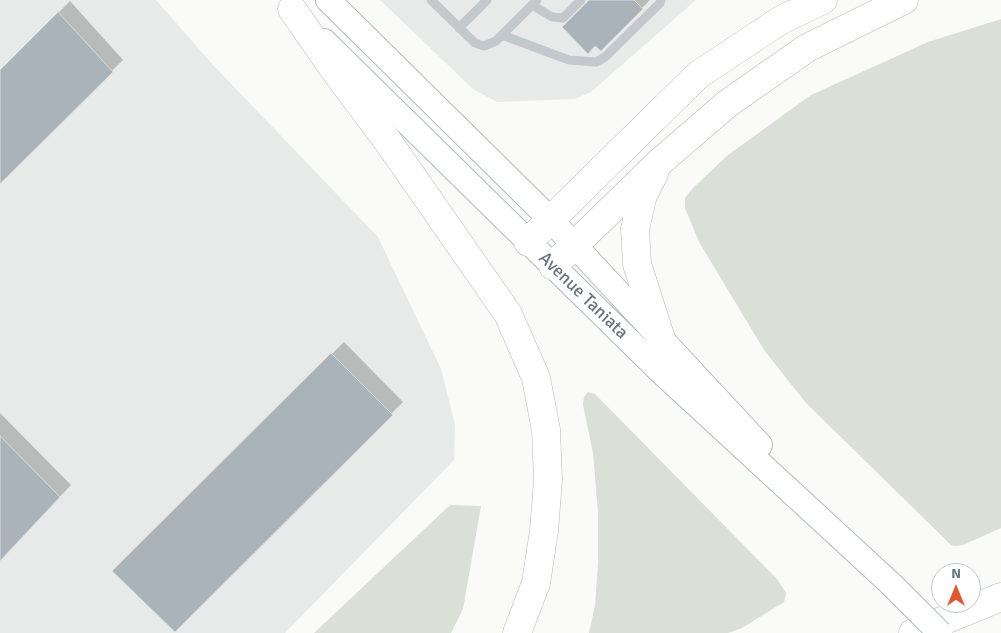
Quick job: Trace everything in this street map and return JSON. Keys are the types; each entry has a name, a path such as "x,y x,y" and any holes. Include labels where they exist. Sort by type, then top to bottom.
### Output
{"highway":[{"path":"528,242 698,75 781,20 823,0"},
{"path":"553,266 661,161 727,104 807,48 904,0"},
{"path":"287,4 389,143 508,314 536,378 546,430 548,480 544,531 536,583 518,633"},
{"path":"661,161 643,195 635,229 637,264 662,339"},
{"path":"981,590 1001,581"},
{"path":"913,633 1001,597"},
{"path":"906,633 938,613"}],"main road":[{"name":"Avenue Taniata","path":"328,0 551,220 573,246 891,584 940,633"},
{"name":"Avenue Taniata","path":"287,4 661,372 891,584"}],"lane":[{"path":"431,0 475,43 484,46 496,41 535,2 552,17 563,18 581,0"},
{"path":"459,28 487,0"},
{"path":"502,35 569,60 596,62 605,57 661,0"}],"shaded area":[{"path":"0,0 156,0 214,66 378,237 441,369 455,425 454,460 285,633 0,633"},
{"path":"380,0 696,0 591,92 575,99 497,102 473,89"},
{"path":"1001,19 1001,528 963,545 955,546 951,545 806,403 764,350 699,242 685,208 685,198 728,155 811,95 928,42"},
{"path":"588,392 595,394 777,579 786,593 784,602 742,628 728,633 589,633 595,605 598,563 598,514 593,453 583,405 584,397"},
{"path":"450,505 481,506 463,609 451,633 314,633"}],"building":[{"path":"589,0 634,0 643,9 601,51 595,46 588,54 562,27"},
{"path":"58,12 113,72 0,184 0,70"},
{"path":"331,353 393,415 175,632 112,571"},
{"path":"0,436 60,497 0,561"}]}
